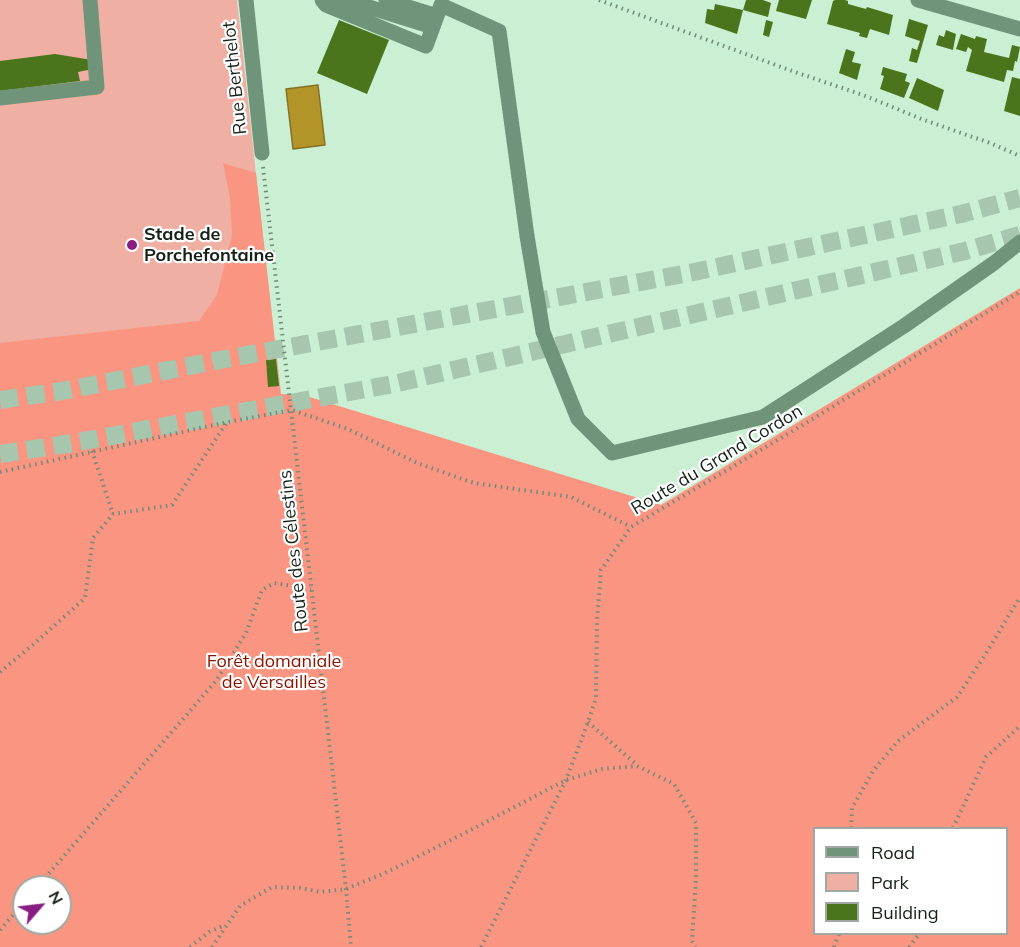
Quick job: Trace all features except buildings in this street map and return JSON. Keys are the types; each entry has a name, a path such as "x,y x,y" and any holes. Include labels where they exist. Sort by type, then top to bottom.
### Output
{"street":[{"path":"0,98 97,87 90,0"},
{"name":"Rue Berthelot","path":"246,0 262,153"},
{"path":"386,0 435,22"},
{"path":"918,0 1020,29"},
{"path":"328,2 369,7 435,22"},
{"path":"328,2 426,46 441,5 499,31 527,236 543,332 578,419 612,453 763,417 904,326 1020,242"}],"path":[{"path":"599,0 792,72 863,95 924,120 990,142 1020,156"},
{"name":"Route des Célestins","path":"262,153 351,947"},
{"name":"Route du Grand Cordon","path":"481,947 566,780 588,722 596,698 597,621 602,570 631,527 1020,292"},
{"path":"0,472 292,410 348,429 417,464 474,483 571,497 631,527"},
{"path":"0,672 85,598 93,538 113,514 171,504 228,422"},
{"path":"92,452 113,514"},
{"path":"47,875 216,681 246,633 262,590 274,583 311,589"},
{"path":"851,827 852,808 873,771 898,741 957,697 1020,597"},
{"path":"588,722 637,766 674,783 696,823 696,879 692,942 694,947"},
{"path":"953,827 986,757 1020,726"},
{"path":"212,947 240,906 272,887 300,888 321,892 346,889 385,873 454,839 566,780 602,769 637,766"},
{"path":"0,930 12,916"},
{"path":"190,947 209,933 227,924"}],"green space":[{"name":"Stade de Porchefontaine","path":"0,0 237,0 280,394 0,455"},
{"name":"Forêt domaniale de Versailles","path":"223,163 256,173 281,394 303,395 661,505 1020,288 1020,947 0,947 0,343 199,321 217,295 232,235 230,198"}],"shaded area":[{"path":"318,85 325,145 293,149 286,89"}],"tunnel":[{"path":"0,400 62,391 694,272 961,214 1020,198"},
{"path":"0,454 73,443 393,384 965,251 1020,235"}],"place":[{"name":"Stade de Porchefontaine","path":"132,245"}]}
